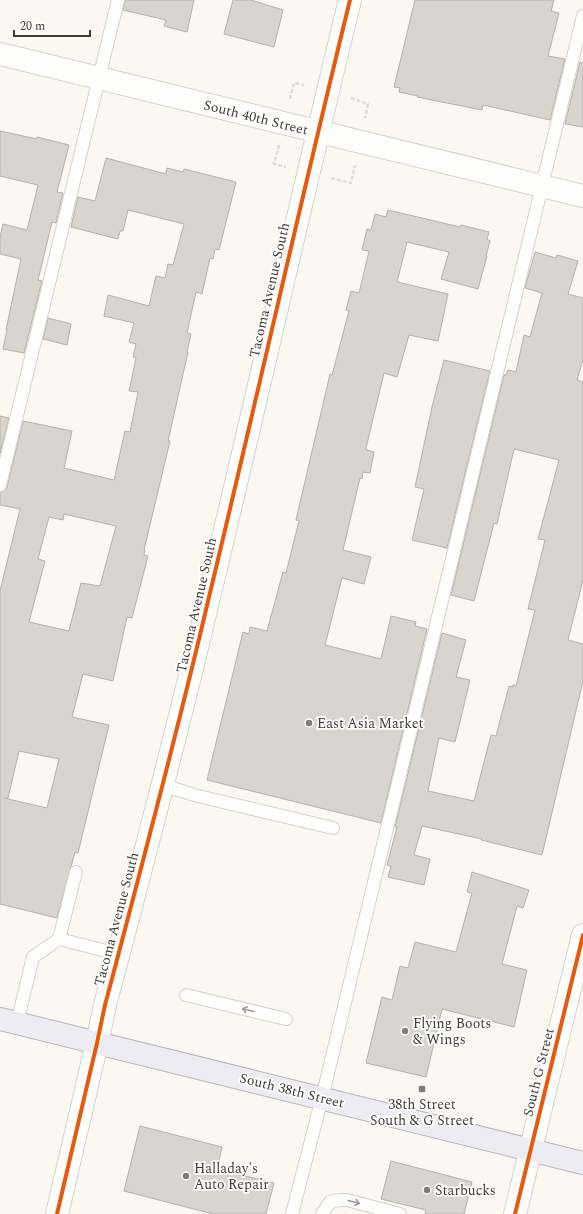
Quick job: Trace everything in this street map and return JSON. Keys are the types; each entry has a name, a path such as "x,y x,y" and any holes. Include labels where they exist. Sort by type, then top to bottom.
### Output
{"main road":[{"name":"South 38th Street","path":"8,1021 583,1163"}],"street":[{"name":"Tacoma Avenue South","path":"57,1214 105,1005 209,598 350,0"},
{"name":"South 40th Street","path":"0,54 583,196"},
{"name":"South G Street","path":"515,1214 583,935"}],"lane":[{"path":"0,484 118,0"},
{"path":"292,1214 322,1098 583,16"},
{"path":"162,785 198,796 333,828"},
{"path":"8,1021 33,957 59,939 76,872"},
{"path":"59,939 118,954"},
{"path":"186,995 286,1019"},
{"path":"322,1214 330,1202 340,1200 347,1200 400,1214"}],"path":[{"path":"289,104 294,83 308,86"},
{"path":"349,97 368,104 365,118"},
{"path":"280,144 274,164 287,167"},
{"path":"329,178 351,183 356,163"}],"building":[{"path":"125,0 194,0 187,32 164,26 166,20 123,10"},
{"path":"233,0 251,0 283,10 274,47 224,34"},
{"path":"415,0 554,0 551,11 559,13 548,56 565,59 550,120 483,105 482,110 399,92 400,88 394,87"},
{"path":"580,62 583,63 583,127 565,124"},
{"path":"0,131 37,139 37,137 69,145 57,192 63,193 56,223 52,222 38,280 42,281 24,353 3,349 21,259 0,254 0,237 3,224 27,230 38,185 0,176"},
{"path":"106,158 166,174 167,168 183,172 184,169 236,182 219,250 215,249 213,259 210,258 202,294 196,292 187,333 191,334 188,352 168,441 170,441 144,550 144,555 148,556 132,618 127,617 113,681 83,674 72,717 109,725 78,853 75,852 57,918 0,904 0,591 20,509 0,505 0,492 5,490 7,487 23,421 72,431 64,468 114,480 125,431 130,432 138,392 129,391 136,358 133,357 136,344 129,342 134,323 104,316 108,295 149,306 156,276 165,278 168,264 173,265 184,224 128,210 123,231 120,231 118,239 71,227 78,197 95,201","holes":["64,514 116,526 100,586 81,583 69,631 29,622 45,561 38,559 49,517 63,520","19,751 59,759 47,808 4,798 8,798"]},
{"path":"388,210 460,227 461,225 489,232 487,239 490,241 478,289 441,279 449,252 407,242 397,282 448,294 438,341 409,335 397,377 384,373 366,448 367,450 374,452 370,473 363,472 362,479 360,478 343,550 371,557 364,584 342,578 325,645 381,659 391,616 416,622 415,626 427,629 381,823 207,780 243,632 249,634 250,627 267,631 283,572 286,573 299,521 296,520 330,374 332,375 349,311 346,310 351,291 359,293 369,251 362,250 367,229 371,230 375,214 386,217"},
{"path":"535,252 556,258 557,255 578,261 568,294 583,298 583,360 577,380 583,382 583,580 568,640 583,644 583,681 542,855 481,840 482,839 422,826 414,855 430,859 424,885 388,877 391,866 387,865 442,633 466,640 456,677 470,680 455,742 439,738 428,791 474,801 491,735 496,736 509,686 516,686 535,610 528,609 545,540 538,539 559,460 514,449 497,524 494,523 474,601 451,595 504,375 506,375 508,370 516,372 524,335 530,337 542,293 525,288"},
{"path":"48,318 71,324 67,345 43,339"},
{"path":"444,360 490,371 447,548 412,540 424,489 415,487 432,407"},
{"path":"0,416 9,418 0,453"},
{"path":"472,872 529,890 523,908 517,906 502,964 527,970 514,1027 442,1009 426,1077 366,1063 382,997 392,1000 400,966 408,968 415,942 456,952 472,893 467,892"},
{"name":"Halladay's Auto Repair","path":"140,1126 222,1147 217,1169 274,1183 266,1214 213,1214 124,1191"},
{"name":"Starbucks","path":"391,1161 472,1182 464,1214 425,1214 426,1210 381,1199"}],"cycle path":[{"path":"57,1214 105,1005 197,648 350,0"},
{"path":"515,1214 583,935"}],"place":[{"name":"East Asia Market","path":"309,723"},
{"name":"Flying Boots & Wings","path":"405,1031"},
{"name":"38th Street South & G Street","path":"422,1089"},
{"name":"Halladay's Auto Repair","path":"186,1176"},
{"name":"Starbucks","path":"427,1190"}]}
